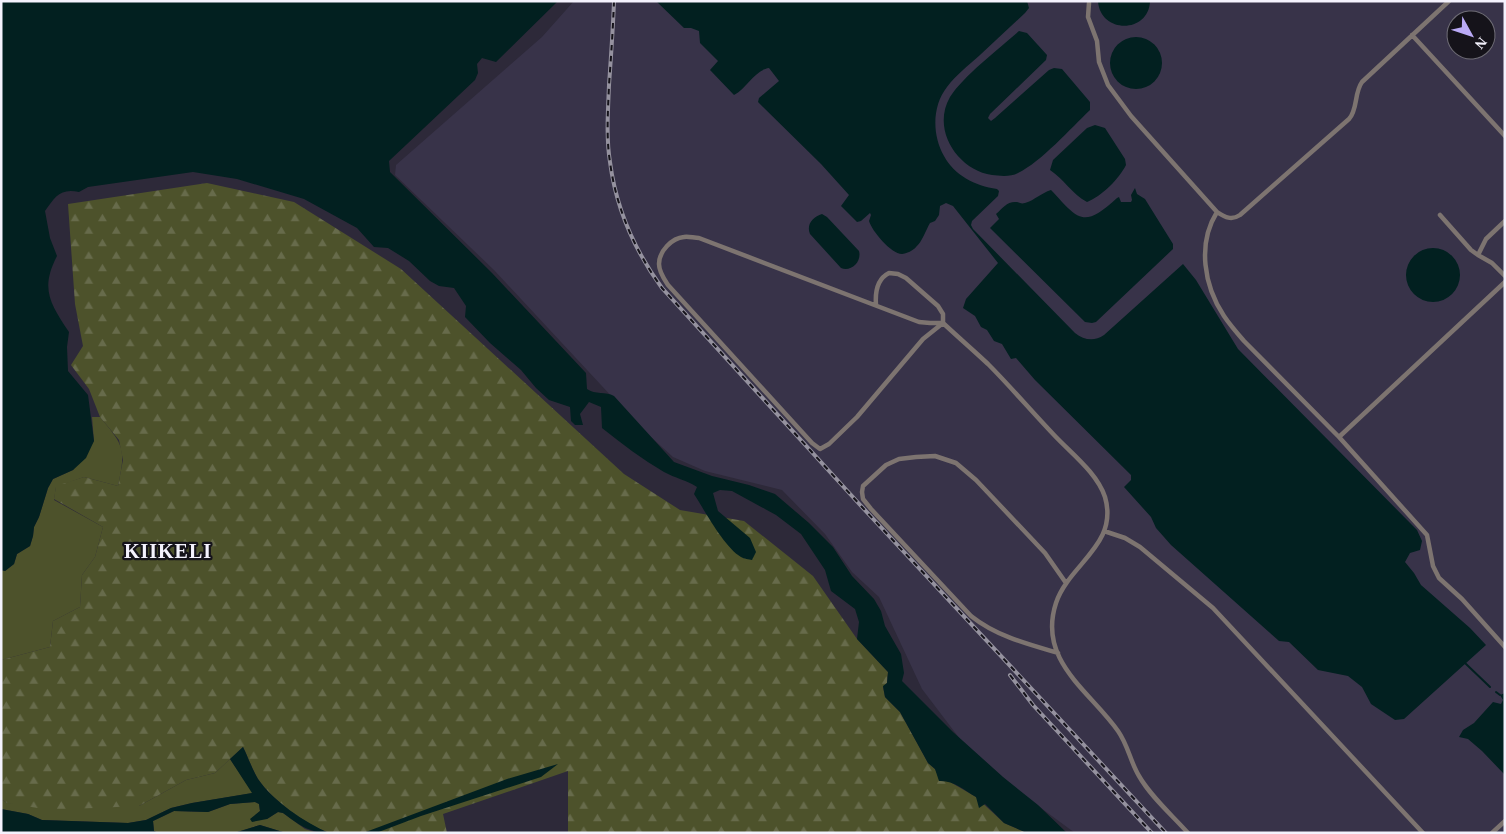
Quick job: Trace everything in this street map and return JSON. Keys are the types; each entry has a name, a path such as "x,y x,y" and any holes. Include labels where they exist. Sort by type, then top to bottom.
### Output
{"street":[{"path":"1089,3 1088,17 1097,41 1099,62 1108,85 1131,116 1217,212 1229,218 1234,218 1240,215 1349,119 1354,111 1356,93 1362,82 1449,1"},
{"path":"1412,35 1505,136"},
{"path":"1217,212 1207,233 1205,259 1211,288 1224,316 1244,341 1339,437 1427,535 1433,566 1439,578 1462,600 1505,648"},
{"path":"1440,214 1470,250 1492,263 1505,276"},
{"path":"1478,255 1486,239 1505,221"},
{"path":"876,305 876,292 882,278 889,273 898,274 914,284 938,306 944,314 943,323 923,340 857,417 829,444 820,449 812,443 668,285 661,274 659,264 661,255 675,239 684,236 699,238 919,322 930,324 943,323 988,365 1096,480 1106,503 1104,531 1097,546 1066,583 1056,603 1053,618 1053,639 1067,673 1118,731 1127,748 1131,762 1144,784 1188,833"},
{"path":"1339,437 1505,282"},
{"path":"1058,653 1018,641 983,625 971,616 871,509 863,499 863,486 886,465 899,459 935,456 956,463 976,480 1046,553 1066,583"},
{"path":"1104,531 1124,538 1140,547 1213,608 1423,833"},
{"path":"1492,833 1505,821"}],"shaded area":[{"path":"1,1 558,1 496,62 482,58 477,64 478,73 475,80 389,161 390,172 492,273 586,373 587,389 614,396 674,462 712,476 749,485 775,494 809,523 833,547 852,576 874,599 881,611 885,626 901,654 904,673 902,681 953,732 1003,777 1038,805 1067,833 1027,833 1004,823 985,804 979,808 976,797 963,789 949,782 939,781 935,769 928,763 900,712 885,697 883,686 887,683 888,672 857,639 859,622 855,609 831,591 825,570 801,534 776,515 732,491 720,490 713,493 718,511 750,538 756,552 752,560 741,557 728,545 709,519 694,494 697,487 656,467 602,428 601,407 589,402 580,414 583,425 575,425 571,421 570,407 549,400 521,370 490,343 465,317 466,306 454,288 439,286 430,281 409,261 388,248 374,247 357,228 304,199 237,179 193,172 88,187 79,192 67,191 59,195 45,211 50,238 57,256 49,278 48,287 52,304 69,332 67,347 68,371 88,395 94,441 86,458 73,470 53,479 34,527 30,546 17,554 14,564 5,571 1,570"},
{"path":"574,1 1505,1 1505,833 1075,833 1022,794 960,739 922,689 879,597 852,572 825,534 782,490 705,471 673,457 641,428 494,270 395,175 396,165 542,37"},
{"path":"656,1 1027,1 1029,8 1025,13 951,83 942,95 936,112 937,139 948,163 959,174 973,182 999,191 998,196 972,221 973,229 1075,333 1089,339 1097,339 1104,335 1183,264 1196,280 1238,349 1417,530 1422,541 1420,550 1410,553 1405,562 1421,585 1470,628 1486,645 1404,719 1395,720 1371,704 1362,687 1348,676 1318,670 1289,642 1279,641 1171,545 1156,528 1151,517 1124,487 1131,480 1131,475 1035,380 1016,358 1011,359 1002,344 994,341 987,330 981,327 975,316 963,308 966,299 998,263 953,206 946,203 940,206 939,215 935,221 930,223 914,249 902,254 893,250 882,241 874,230 869,221 870,213 857,222 841,206 849,195 821,164 758,102 759,98 779,81 769,68 759,72 734,95 710,70 718,61 700,43 699,31 684,28"},
{"path":"1098,1 1150,1 1148,12 1142,20 1124,26 1107,20 1101,12"},
{"path":"1019,31 1027,33 1047,55 1046,60 988,118 991,121 995,118 1049,70 1054,68 1062,69 1090,102 1090,110 1046,153 1027,168 1012,175 992,175 980,172 968,165 951,146 946,135 945,110 950,97 964,80"},
{"path":"1136,37 1150,41 1158,49 1162,63 1158,77 1150,85 1136,89 1122,85 1114,77 1110,63 1114,49 1122,41"},
{"path":"1095,125 1105,128 1125,159 1126,165 1110,186 1087,202 1050,170 1053,160 1087,128"},
{"path":"1135,188 1137,194 1145,199 1173,244 1173,249 1096,322 1085,322 990,228 999,219 996,214 1003,207 1014,202 1025,203 1051,190 1075,214 1089,217 1106,208 1119,197 1121,202 1131,202 1131,195"},
{"path":"822,214 859,251 859,259 852,267 848,269 841,268 810,234 809,227 811,221"},
{"path":"1433,248 1443,250 1452,256 1458,265 1460,275 1458,285 1452,294 1443,300 1433,302 1423,300 1414,294 1408,285 1406,275 1408,265 1414,256 1423,250"},
{"path":"1505,693 1505,775 1468,739 1459,737 1463,730 1474,723 1493,702 1501,704 1503,700 1500,695"},
{"path":"243,747 258,779 280,803 309,823 329,833 310,830 283,813 278,812 267,819 252,822 250,819 260,811 259,804 255,802 230,804 208,812 174,811 153,821 154,831 158,833 1,833 1,809 28,814 42,820 128,823 146,820 171,808 252,793 230,759"},
{"path":"558,764 541,777 421,816 376,833 363,833 507,779"},
{"path":"260,825 286,833 234,833"}],"green space":[{"path":"207,183 294,202 401,269 624,474 680,510 744,521 813,576 857,639 888,672 887,683 883,687 885,697 900,712 928,763 935,769 938,775 976,797 1004,823 1027,833 568,833 568,771 443,814 447,833 329,833 319,829 280,803 264,787 258,779 243,747 215,773 186,780 139,806 50,810 7,803 1,799 1,660 50,647 53,621 80,607 82,575 95,557 103,527 54,499 56,486 84,477 118,486 123,460 119,440 100,417 89,389 71,365 83,346 75,304 68,204"},
{"path":"92,417 100,417 114,435 121,448 122,463 118,486 84,477 56,487 54,500 103,527 95,557 82,575 80,607 53,621 50,647 1,660 1,570 5,571 14,564 17,554 30,546 34,527 53,479 73,470 94,441"},
{"path":"230,759 253,793 171,808 146,820 128,823 42,820 28,814 1,809 1,799 7,803 139,806 186,780 215,773"},
{"path":"255,802 259,804 260,811 251,819 267,819 278,812 283,813 305,829 317,833 286,833 260,825 234,833 158,833 154,831 153,821 174,811 208,812 230,804"}],"waterway":[{"path":"1465,663 1490,687"},
{"path":"1496,692 1500,695"}],"railway":[{"path":"614,1 608,114 610,162 622,212 635,244 652,274 662,288 862,507 1166,833"},
{"path":"1010,675 1033,705 1152,833"}],"district":[{"name":"KIIKELI","path":"168,551"}]}
